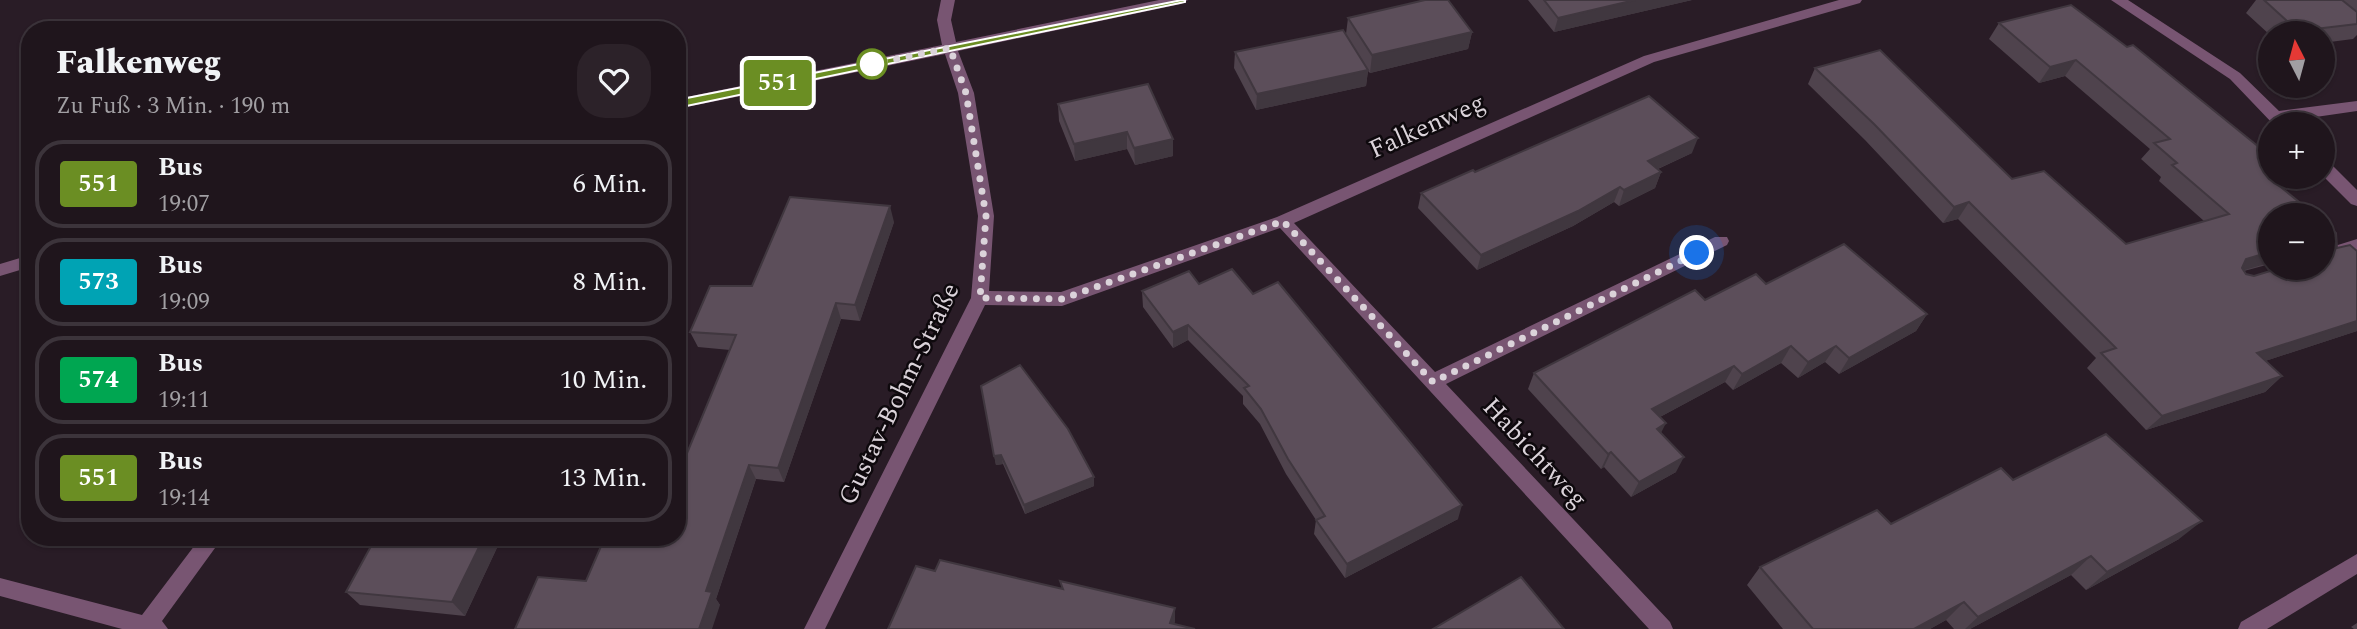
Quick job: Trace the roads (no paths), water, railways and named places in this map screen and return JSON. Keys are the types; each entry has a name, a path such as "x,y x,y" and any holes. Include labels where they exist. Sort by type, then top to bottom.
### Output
{"street":[{"name":"Gustav-Bohm-Straße","path":"814,629 980,298 986,216 966,93 950,48 944,20 948,0"},
{"path":"686,102 1181,0"},
{"name":"Falkenweg","path":"980,298 1062,299 1283,221 1648,59 1854,0"},
{"path":"2119,0 2235,76 2270,112"},
{"path":"2326,112 2357,106"},
{"path":"2335,178 2357,200"},
{"name":"Habichtweg","path":"1283,221 1663,629"},
{"path":"1433,382 1721,241"},
{"path":"2335,252 2357,245"},
{"path":"0,270 21,264"},
{"path":"0,587 152,627 207,546"},
{"path":"2248,629 2357,563"}]}
